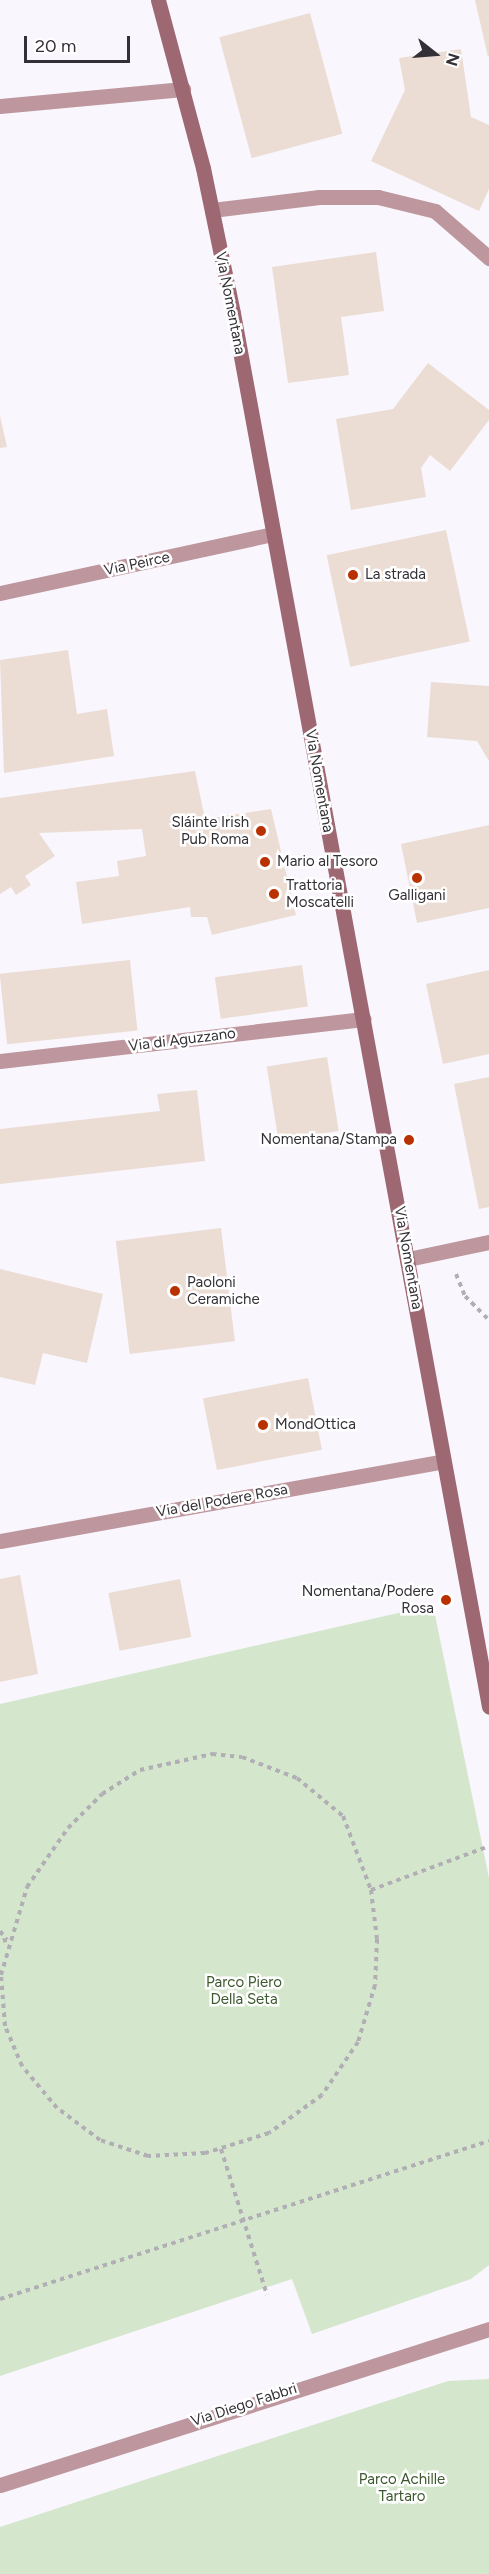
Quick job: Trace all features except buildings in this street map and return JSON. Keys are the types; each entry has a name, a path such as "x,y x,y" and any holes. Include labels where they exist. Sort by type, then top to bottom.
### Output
{"main road":[{"name":"Via Nomentana","path":"158,0 183,89 212,210 364,1019 489,1707"}],"street":[{"path":"0,106 183,89"},
{"path":"212,210 319,197 378,196 435,212 489,258"},
{"name":"Via Peirce","path":"0,593 273,534"},
{"name":"Via di Aguzzano","path":"0,1061 364,1019"},
{"path":"408,1259 489,1242"},
{"name":"Via del Podere Rosa","path":"0,1542 443,1461"},
{"name":"Via Diego Fabbri","path":"0,2485 489,2329"}],"path":[{"path":"449,1250 465,1296 489,1320"},
{"path":"212,1754 270,1766 321,1794 343,1816 370,1890 377,1939 375,1985 358,2042 322,2095 269,2133 221,2149 148,2156 100,2140 57,2108 22,2066 5,2026 1,1975 8,1940 27,1887 68,1828 102,1794 140,1770 212,1754"},
{"path":"370,1890 489,1846"},
{"path":"0,1931 8,1940"},
{"path":"0,1941 8,1940"},
{"path":"0,2299 489,2140"},
{"path":"221,2149 267,2295"}],"green space":[{"name":"Parco Piero Della Seta","path":"433,1605 489,1878 489,2265 471,2279 312,2334 292,2279 0,2376 0,1704"},
{"name":"Parco Achille Tartaro","path":"489,2379 489,2574 0,2574 0,2527 448,2381"}],"place":[{"name":"La strada","path":"353,575"},
{"name":"Sláinte Irish Pub Roma","path":"261,831"},
{"name":"Mario al Tesoro","path":"265,862"},
{"name":"Galligani","path":"417,878"},
{"name":"Trattoria Moscatelli","path":"274,894"},
{"name":"Nomentana/Stampa","path":"409,1140"},
{"name":"Paoloni Ceramiche","path":"175,1291"},
{"name":"MondOttica","path":"263,1425"},
{"name":"Nomentana/Podere Rosa","path":"446,1600"}]}
